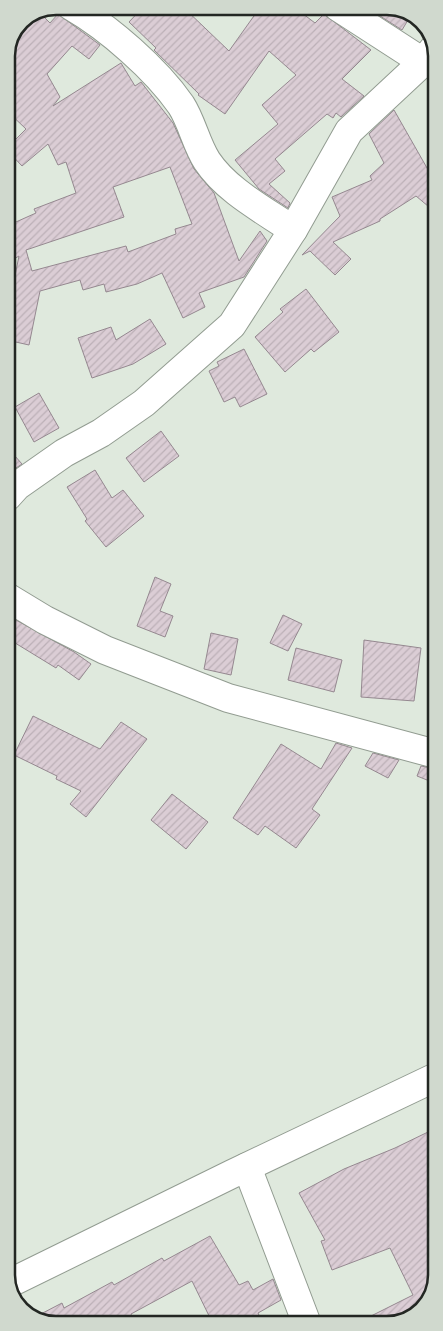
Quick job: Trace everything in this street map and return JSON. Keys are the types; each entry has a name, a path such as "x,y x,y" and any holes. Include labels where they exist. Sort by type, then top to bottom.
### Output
{"street":[{"path":"86,15 98,22 157,78 181,106 207,161 228,184 293,230"},
{"path":"353,15 428,53"},
{"path":"15,488 64,453 101,433 144,403 232,325 293,230 349,130 428,55"},
{"path":"15,602 45,620 104,650 228,698 428,752"},
{"path":"16,1280 428,1081"},
{"path":"247,1167 304,1316"}],"building":[{"path":"59,15 100,45 89,59 72,46 47,74 60,97 53,106 121,63 135,86 141,82 173,123 194,169 214,193 239,261 260,231 267,241 244,277 199,293 205,307 183,318 162,273 137,284 106,292 104,284 83,290 80,280 40,291 29,345 15,342 15,276 19,256 15,258 15,222 36,213 34,209 76,193 66,162 58,165 48,144 22,166 15,159 15,140 26,129 15,119 15,56 18,40 33,22 44,17 50,23","holes":["170,167 192,224 175,229 176,234 128,252 126,246 32,271 26,250 124,217 113,187"]},
{"path":"136,15 191,15 229,51 255,15 304,15 315,23 325,15 371,50 342,79 364,96 341,117 336,113 333,118 327,114 275,159 285,171 269,184 290,203 288,208 259,189 235,160 278,124 262,105 296,75 269,51 225,114 198,95 154,50 156,48 129,22"},
{"path":"379,15 403,18 407,21 402,30"},
{"path":"394,110 428,170 428,206 416,196 380,219 380,221 333,242 351,259 335,275 310,251 302,255 340,216 332,197 372,180 370,176 384,163 369,134"},
{"path":"306,289 339,332 314,352 311,349 285,372 255,337 283,312 280,309"},
{"path":"150,319 166,344 133,364 92,378 78,338 111,327 116,340"},
{"path":"244,349 267,394 240,407 235,397 224,402 209,371 219,366 217,362"},
{"path":"39,393 59,428 34,442 15,407"},
{"path":"161,431 179,456 144,482 126,458"},
{"path":"15,456 22,464 15,469"},
{"path":"95,470 112,498 123,490 144,516 106,547 85,521 87,519 67,487"},
{"path":"155,577 171,584 160,611 173,616 165,637 137,626"},
{"path":"283,615 302,624 288,651 270,643"},
{"path":"15,619 74,652 91,664 79,680 58,665 56,668 15,643"},
{"path":"211,633 238,639 231,675 204,669"},
{"path":"364,640 421,648 414,701 361,697"},
{"path":"296,648 342,660 334,692 288,680"},
{"path":"33,716 100,749 121,722 147,739 86,817 70,804 81,791 56,779 57,776 15,755"},
{"path":"336,743 352,748 312,809 320,815 296,848 265,826 258,835 233,818 281,744 321,769"},
{"path":"373,753 399,760 388,778 365,766"},
{"path":"421,766 428,767 428,780 417,776"},
{"path":"172,794 208,822 186,849 151,820"},
{"path":"428,1132 427,1283 416,1304 405,1312 397,1315 371,1316 413,1295 390,1248 332,1270 321,1241 325,1240 299,1193 344,1169"},
{"path":"210,1236 239,1285 248,1281 253,1290 273,1279 281,1300 258,1313 259,1316 209,1316 192,1281 131,1314 132,1316 54,1316 42,1314 62,1303 64,1308 112,1282 114,1285 162,1258 164,1261"}]}
